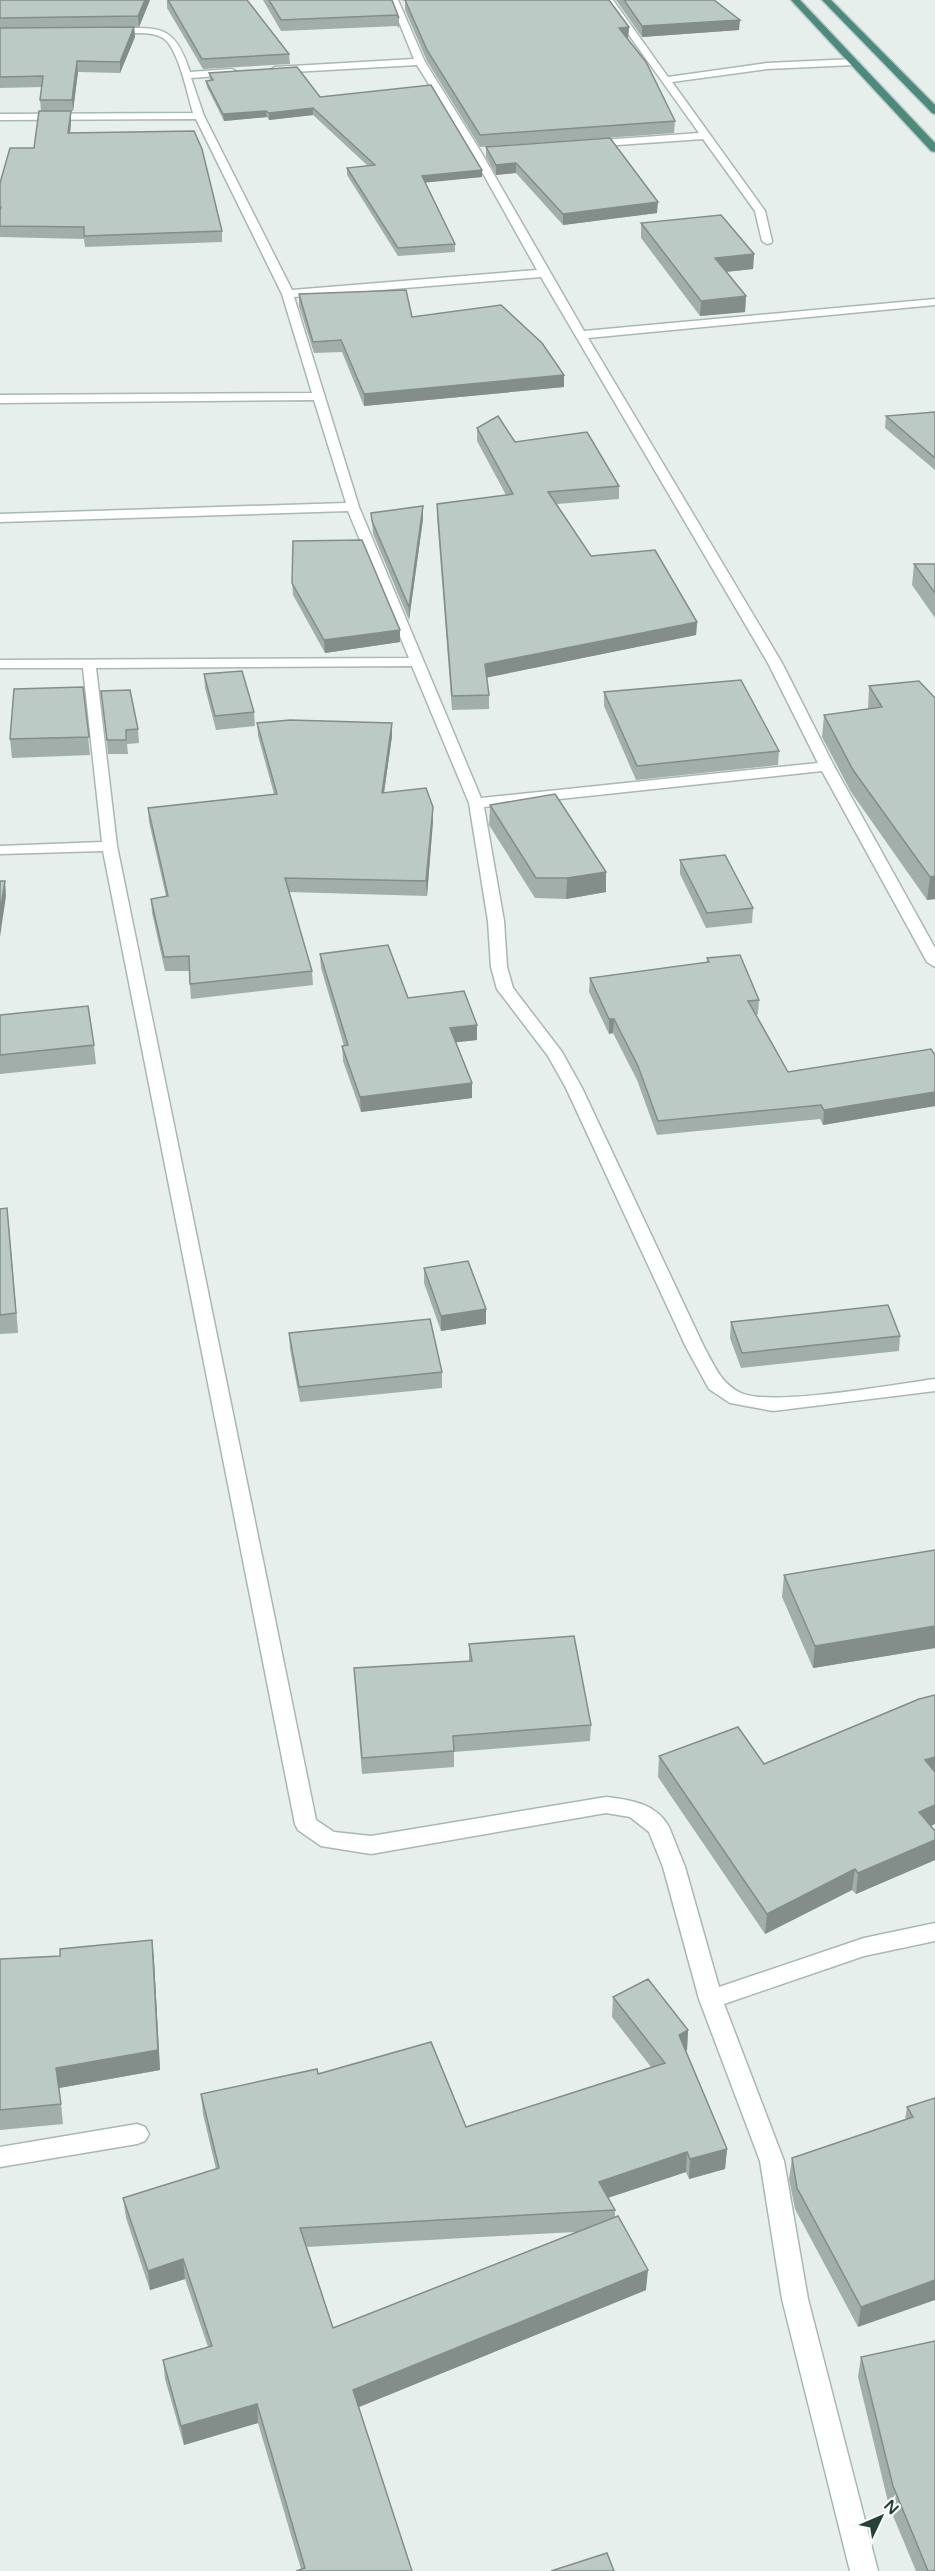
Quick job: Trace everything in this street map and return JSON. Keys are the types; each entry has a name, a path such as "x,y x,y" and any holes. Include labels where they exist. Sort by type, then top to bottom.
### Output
{"highway":[{"path":"795,0 935,149"},
{"path":"826,0 935,111"}],"street":[{"path":"608,0 760,211 767,241"},
{"path":"400,4 420,62 481,151 544,273 775,663 827,766 935,962"},
{"path":"100,32 154,32 167,36 177,48 199,116 288,294 353,507 477,803 496,921 499,966 505,989 556,1055 574,1088 695,1347 716,1385 737,1399 773,1405 935,1384"},
{"path":"268,70 420,62"},
{"path":"665,80 767,66 854,62"},
{"path":"187,75 245,72"},
{"path":"0,117 199,116"},
{"path":"578,145 704,136"},
{"path":"288,294 544,273"},
{"path":"580,335 935,302"},
{"path":"0,399 318,396"},
{"path":"0,518 353,507"},
{"path":"0,664 417,662"},
{"path":"89,664 110,846 306,1824 329,1840 371,1845 606,1805 636,1809 658,1827 670,1857 711,1999 772,2161 795,2299 864,2571"},
{"path":"477,803 827,766"},
{"path":"0,850 110,846"},
{"path":"711,1999 864,1947 935,1932"},
{"path":"0,2157 137,2134"}],"building":[{"path":"0,0 145,0 138,16 0,18"},
{"path":"168,0 247,0 289,54 202,59"},
{"path":"269,0 392,0 399,18 397,15 281,20"},
{"path":"405,0 609,0 629,27 619,28 646,62 675,121 480,135 427,50"},
{"path":"624,0 714,0 740,20 642,26"},
{"path":"134,27 120,62 77,61 72,100 40,100 43,76 0,77 0,28"},
{"path":"297,67 320,97 431,85 482,170 422,176 455,244 398,248 347,168 375,165 313,108 269,113 266,111 223,114 206,81 213,80 209,73"},
{"path":"39,111 71,111 68,133 194,131 202,149 222,231 84,236 84,227 0,226 0,183 10,148 34,148"},
{"path":"610,138 658,202 563,214 516,163 496,165 486,147"},
{"path":"721,215 754,254 715,258 746,296 701,301 641,223"},
{"path":"406,290 412,317 501,305 542,343 564,375 364,394 341,340 313,342 299,294"},
{"path":"935,412 935,458 886,416"},
{"path":"498,416 515,442 587,432 619,486 548,492 591,556 655,550 697,622 485,664 489,695 452,696 437,504 513,494 477,428"},
{"path":"423,506 409,607 372,521 371,513"},
{"path":"362,540 400,630 324,640 292,583 293,541"},
{"path":"914,564 935,564 935,593"},
{"path":"242,671 254,712 215,716 204,674"},
{"path":"741,680 779,751 637,766 604,692"},
{"path":"919,681 935,698 935,876 930,877 853,770 824,715 882,707 869,686"},
{"path":"83,687 89,737 10,739 14,689"},
{"path":"130,690 138,729 126,730 126,740 107,740 101,691"},
{"path":"290,720 392,723 382,793 426,788 433,807 426,881 285,878 312,971 190,984 189,956 164,957 151,899 168,896 148,808 277,794 257,723"},
{"path":"555,794 606,872 567,878 536,878 490,805"},
{"path":"725,855 753,908 707,913 680,860"},
{"path":"0,881 5,881 0,912"},
{"path":"388,945 408,998 464,991 477,1025 450,1028 472,1083 360,1097 342,1046 348,1045 320,954"},
{"path":"740,955 759,1000 748,1001 788,1072 931,1049 935,1055 935,1092 824,1110 821,1105 658,1121 638,1066 614,1019 609,1019 590,978 709,962 707,958"},
{"path":"88,1006 94,1045 0,1055 0,1015"},
{"path":"7,1208 16,1313 0,1315 0,1209"},
{"path":"468,1261 486,1309 441,1316 424,1268"},
{"path":"888,1305 900,1336 742,1353 731,1322"},
{"path":"430,1319 442,1372 299,1387 289,1333"},
{"path":"935,1550 935,1626 815,1646 784,1575"},
{"path":"574,1636 591,1725 453,1736 454,1751 362,1758 354,1668 472,1661 469,1644"},
{"path":"935,1695 935,1757 925,1760 935,1772 935,1805 919,1812 935,1831 935,1840 858,1873 855,1869 767,1914 659,1756 738,1727 764,1764 919,1699"},
{"path":"152,1940 158,2050 56,2068 61,2104 0,2110 0,1959 60,1956 60,1949"},
{"path":"648,1979 688,2030 679,2035 727,2149 690,2159 687,2152 599,2182 615,2210 300,2228 333,2328 618,2216 648,2270 353,2390 412,2571 296,2571 305,2568 257,2404 181,2426 163,2360 212,2346 183,2259 148,2271 123,2198 219,2168 201,2094 317,2069 318,2074 431,2042 466,2127 665,2063 613,1997"},
{"path":"935,2098 935,2280 861,2307 797,2188 792,2158 913,2117 907,2107"},
{"path":"935,2341 935,2571 928,2571 893,2486 861,2357"},
{"path":"607,2553 614,2571 551,2571"}]}
